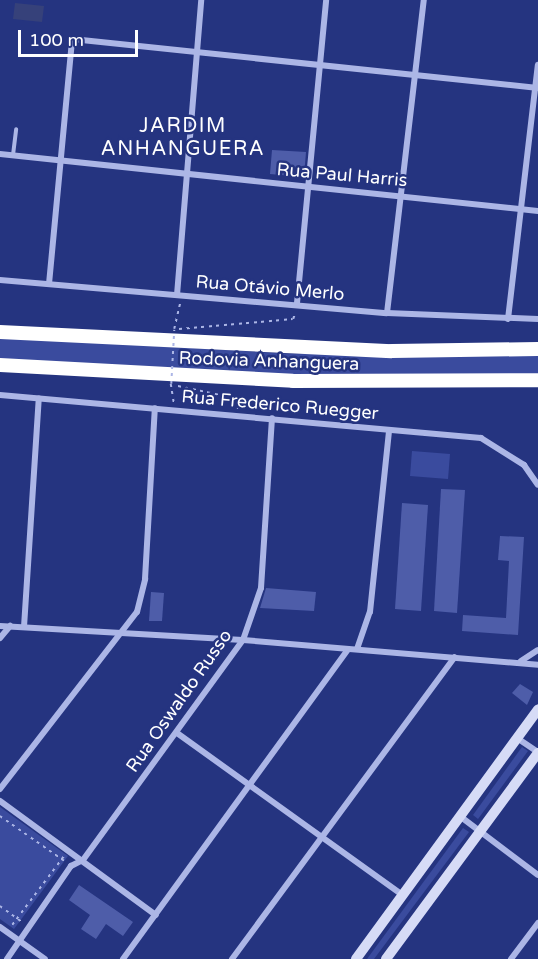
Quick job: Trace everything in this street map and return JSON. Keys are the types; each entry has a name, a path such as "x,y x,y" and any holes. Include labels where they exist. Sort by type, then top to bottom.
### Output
{"highway":[{"name":"Rodovia Anhanguera","path":"0,332 234,346 402,351 538,349"},
{"name":"Rodovia Anhanguera","path":"0,365 293,381 538,380"}],"street":[{"path":"179,295 201,0"},
{"path":"297,303 326,0"},
{"path":"387,313 424,0"},
{"path":"49,284 72,39 537,87"},
{"path":"508,320 538,65"},
{"name":"Rua Paul Harris","path":"0,154 188,176 538,211"},
{"name":"Rua Otávio Merlo","path":"0,280 297,303 387,313 508,320 538,319"},
{"name":"Rua Frederico Ruegger","path":"0,395 238,414 481,438 524,465 538,485"},
{"path":"24,627 39,398"},
{"path":"0,789 137,612 145,579 155,408"},
{"name":"Rua Oswaldo Russo","path":"7,959 71,866 83,860 243,640 261,588 272,418"},
{"path":"357,649 370,612 389,430"},
{"path":"0,626 243,640 521,661 538,665"},
{"path":"0,638 10,626"},
{"path":"126,958 348,649"},
{"path":"521,661 538,650"},
{"path":"232,959 454,657"},
{"path":"356,959 401,894 538,709"},
{"path":"177,733 401,894"},
{"path":"386,959 538,753 517,738"},
{"path":"0,801 156,915"},
{"path":"460,817 538,875"},
{"path":"512,959 538,923"},
{"path":"0,927 45,959"}],"lane":[{"path":"12,155 16,129"}],"path":[{"path":"175,410 171,384 174,330 179,295"},
{"path":"174,330 293,319 297,303"},
{"path":"171,384 239,399 238,414"},
{"path":"0,816 71,866"},
{"path":"12,925 68,849"},
{"path":"0,906 28,926"}],"shaded area":[{"path":"15,3 44,6 42,22 13,19"},
{"path":"0,337 294,354 538,354 538,375 450,379 197,373 0,360"},
{"path":"412,451 450,454 448,479 410,476"},
{"path":"522,747 528,751 478,819 473,815"},
{"path":"0,807 68,856 14,929 0,919"},
{"path":"463,828 469,832 374,959 367,959"}],"building":[{"path":"272,150 306,152 304,177 270,174"},
{"path":"441,489 465,490 457,613 434,611"},
{"path":"402,503 428,505 421,611 395,609"},
{"path":"500,536 524,537 518,635 462,631 463,615 506,618 509,561 498,560"},
{"path":"266,588 316,592 314,611 260,608"},
{"path":"151,592 164,593 162,621 149,621"},
{"path":"520,684 533,692 527,705 512,693"},
{"path":"79,885 133,922 123,936 106,924 96,939 81,929 90,915 69,900"}],"district":[{"name":"JARDIM ANHANGUERA","path":"183,138"}]}
